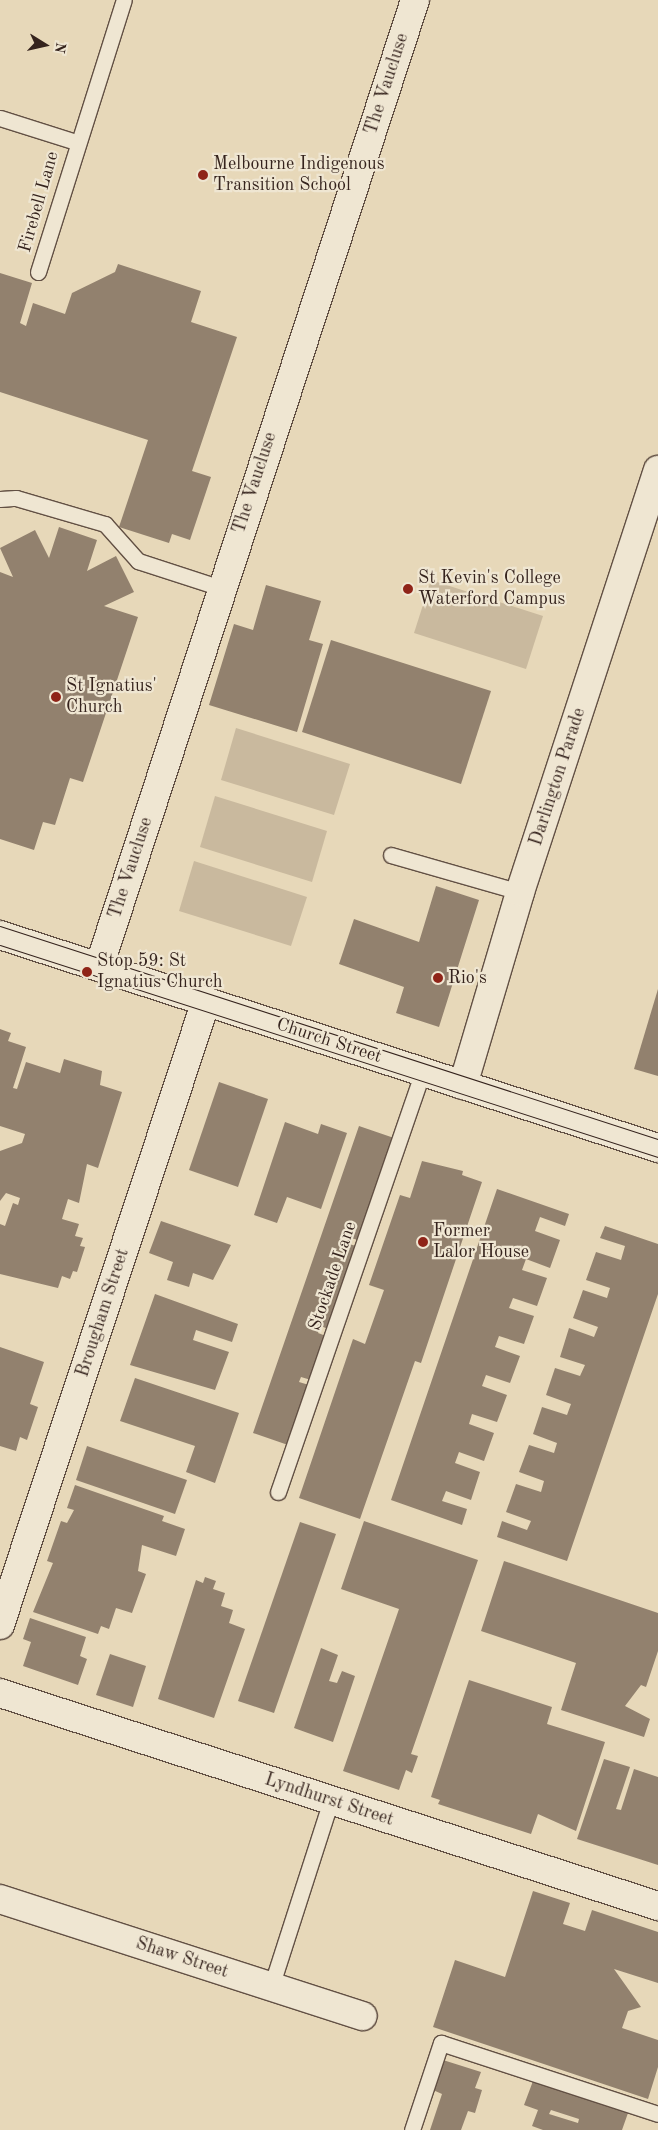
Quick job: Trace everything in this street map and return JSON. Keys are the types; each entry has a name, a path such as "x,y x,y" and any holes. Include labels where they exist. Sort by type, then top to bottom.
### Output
{"street":[{"name":"The Vaucluse","path":"99,967 221,588 415,0"},
{"name":"Darlington Parade","path":"464,1085 520,892 658,470"},
{"name":"Church Street","path":"0,935 658,1148"},
{"name":"Brougham Street","path":"0,1625 206,1001"},
{"name":"Lyndhurst Street","path":"0,1693 658,1906"},
{"name":"Shaw Street","path":"0,1899 363,2016"}],"lane":[{"name":"Firebell Lane","path":"38,272 76,142 124,0"},
{"name":"Firebell Lane","path":"0,118 76,142"},
{"path":"0,499 16,498 105,524 138,561 221,588"},
{"path":"391,855 520,892"},
{"name":"Stockade Lane","path":"278,1492 423,1072"},
{"path":"271,1986 330,1800"},
{"path":"412,2130 442,2042 658,2114"}],"shaded area":[{"path":"431,580 543,616 526,669 414,633"},
{"path":"236,728 350,764 334,815 221,780"},
{"path":"215,796 327,831 312,882 200,847"},
{"path":"194,861 307,897 291,946 179,911"}],"building":[{"path":"118,264 201,291 191,322 237,337 192,471 211,477 190,540 172,534 169,543 119,527 148,440 0,392 0,273 32,283 20,323 26,326 33,303 65,314 72,293 115,272"},
{"name":"St Ignatius' Church","path":"59,527 97,540 87,571 116,556 134,592 104,606 138,617 83,782 70,778 55,825 43,822 34,850 0,839 0,572 13,577 0,548 35,530 49,558"},
{"path":"266,585 321,601 309,640 323,644 297,732 209,705 234,624 253,630"},
{"path":"331,640 491,691 461,784 302,732"},
{"path":"436,886 479,900 439,1027 396,1013 404,987 339,964 354,919 419,942"},
{"path":"658,989 658,1076 634,1069"},
{"path":"0,1029 11,1033 8,1041 26,1047 13,1088 17,1089 26,1062 60,1073 64,1059 102,1071 100,1085 122,1092 98,1168 87,1164 79,1203 68,1199 62,1219 79,1224 75,1236 83,1238 80,1246 85,1247 77,1272 73,1271 70,1279 62,1276 58,1288 0,1274 0,1224 5,1226 13,1203 18,1205 20,1198 6,1193 0,1201 0,1151 22,1143 25,1134 0,1126"},
{"path":"219,1082 268,1099 238,1187 189,1170"},
{"path":"285,1122 318,1134 321,1124 347,1133 321,1209 287,1197 277,1223 254,1215"},
{"path":"359,1126 394,1138 358,1240 351,1238 349,1244 356,1246 328,1329 321,1326 318,1333 326,1336 311,1380 301,1377 299,1382 309,1385 288,1445 253,1433"},
{"path":"422,1161 463,1171 462,1175 482,1182 421,1363 415,1361 360,1519 299,1498 353,1339 365,1344 384,1290 369,1285 400,1195 410,1198"},
{"path":"497,1189 569,1214 565,1226 540,1217 535,1231 560,1240 550,1268 526,1259 522,1270 547,1278 537,1306 513,1298 509,1308 534,1316 524,1344 499,1336 495,1347 520,1356 510,1383 486,1375 482,1386 507,1395 497,1422 472,1414 469,1424 494,1433 484,1461 459,1452 455,1463 480,1472 471,1500 446,1491 442,1501 467,1509 462,1525 391,1500"},
{"path":"161,1221 231,1245 213,1280 193,1273 189,1287 167,1280 173,1262 149,1253"},
{"path":"605,1226 658,1244 658,1294 567,1561 497,1537 502,1521 527,1530 531,1521 506,1512 516,1484 541,1492 544,1481 519,1472 529,1445 554,1453 557,1443 533,1434 542,1407 567,1415 571,1404 546,1395 555,1368 580,1376 585,1365 560,1357 569,1328 594,1337 598,1327 573,1318 583,1290 607,1298 610,1288 586,1280 596,1252 621,1260 625,1246 600,1238"},
{"path":"155,1294 238,1324 232,1342 196,1330 193,1340 229,1352 215,1390 130,1365"},
{"path":"0,1347 44,1362 30,1404 38,1407 27,1440 20,1437 16,1451 0,1446"},
{"path":"135,1378 239,1413 215,1483 186,1472 195,1446 120,1421"},
{"path":"87,1446 187,1480 175,1514 76,1480"},
{"path":"75,1485 164,1516 162,1521 185,1529 176,1556 142,1545 138,1571 146,1574 132,1613 116,1608 109,1629 101,1626 98,1634 33,1612 53,1563 47,1561 61,1521 67,1523 74,1510 67,1508"},
{"path":"364,1521 478,1560 411,1754 418,1756 412,1773 406,1770 399,1790 343,1771 399,1609 341,1589"},
{"path":"300,1522 336,1534 274,1713 238,1701"},
{"path":"504,1561 658,1613 658,1651 646,1687 641,1685 625,1706 650,1719 644,1737 561,1710 576,1663 481,1631"},
{"path":"205,1577 216,1581 213,1589 225,1593 221,1606 233,1610 229,1623 245,1629 214,1718 158,1699 196,1580 203,1583"},
{"path":"30,1618 86,1637 80,1656 87,1659 78,1685 23,1666 31,1642 23,1639"},
{"path":"321,1648 338,1655 329,1681 337,1683 342,1671 355,1676 333,1742 294,1728"},
{"path":"110,1654 146,1666 133,1707 96,1695"},
{"path":"469,1680 552,1707 547,1724 605,1742 576,1831 538,1814 531,1834 438,1804 440,1800 431,1797"},
{"path":"604,1759 630,1767 616,1809 621,1810 634,1769 658,1777 658,1865 577,1839"},
{"path":"533,1891 570,1903 563,1924 585,1931 592,1910 658,1932 658,1983 614,1969 641,2007 628,2011 622,2028 658,2040 658,2067 648,2099 433,2027 455,1960 505,1977"},
{"path":"443,2060 481,2072 475,2088 482,2090 475,2113 468,2111 461,2130 430,2130 442,2094 433,2090"},
{"path":"533,2081 628,2113 622,2130 543,2130 532,2126 538,2110 524,2105","holes":["551,2110 579,2119 578,2123 549,2114"]}],"tram line":[{"path":"0,926 658,1139"},
{"path":"0,945 658,1157"}],"place":[{"name":"Melbourne Indigenous Transition School","path":"203,175"},
{"name":"St Kevin's College Waterford Campus","path":"408,589"},
{"name":"St Ignatius' Church","path":"56,697"},
{"name":"Stop 59: St Ignatius Church","path":"87,972"},
{"name":"Rio's","path":"438,978"},
{"name":"Former Lalor House","path":"423,1242"}]}
